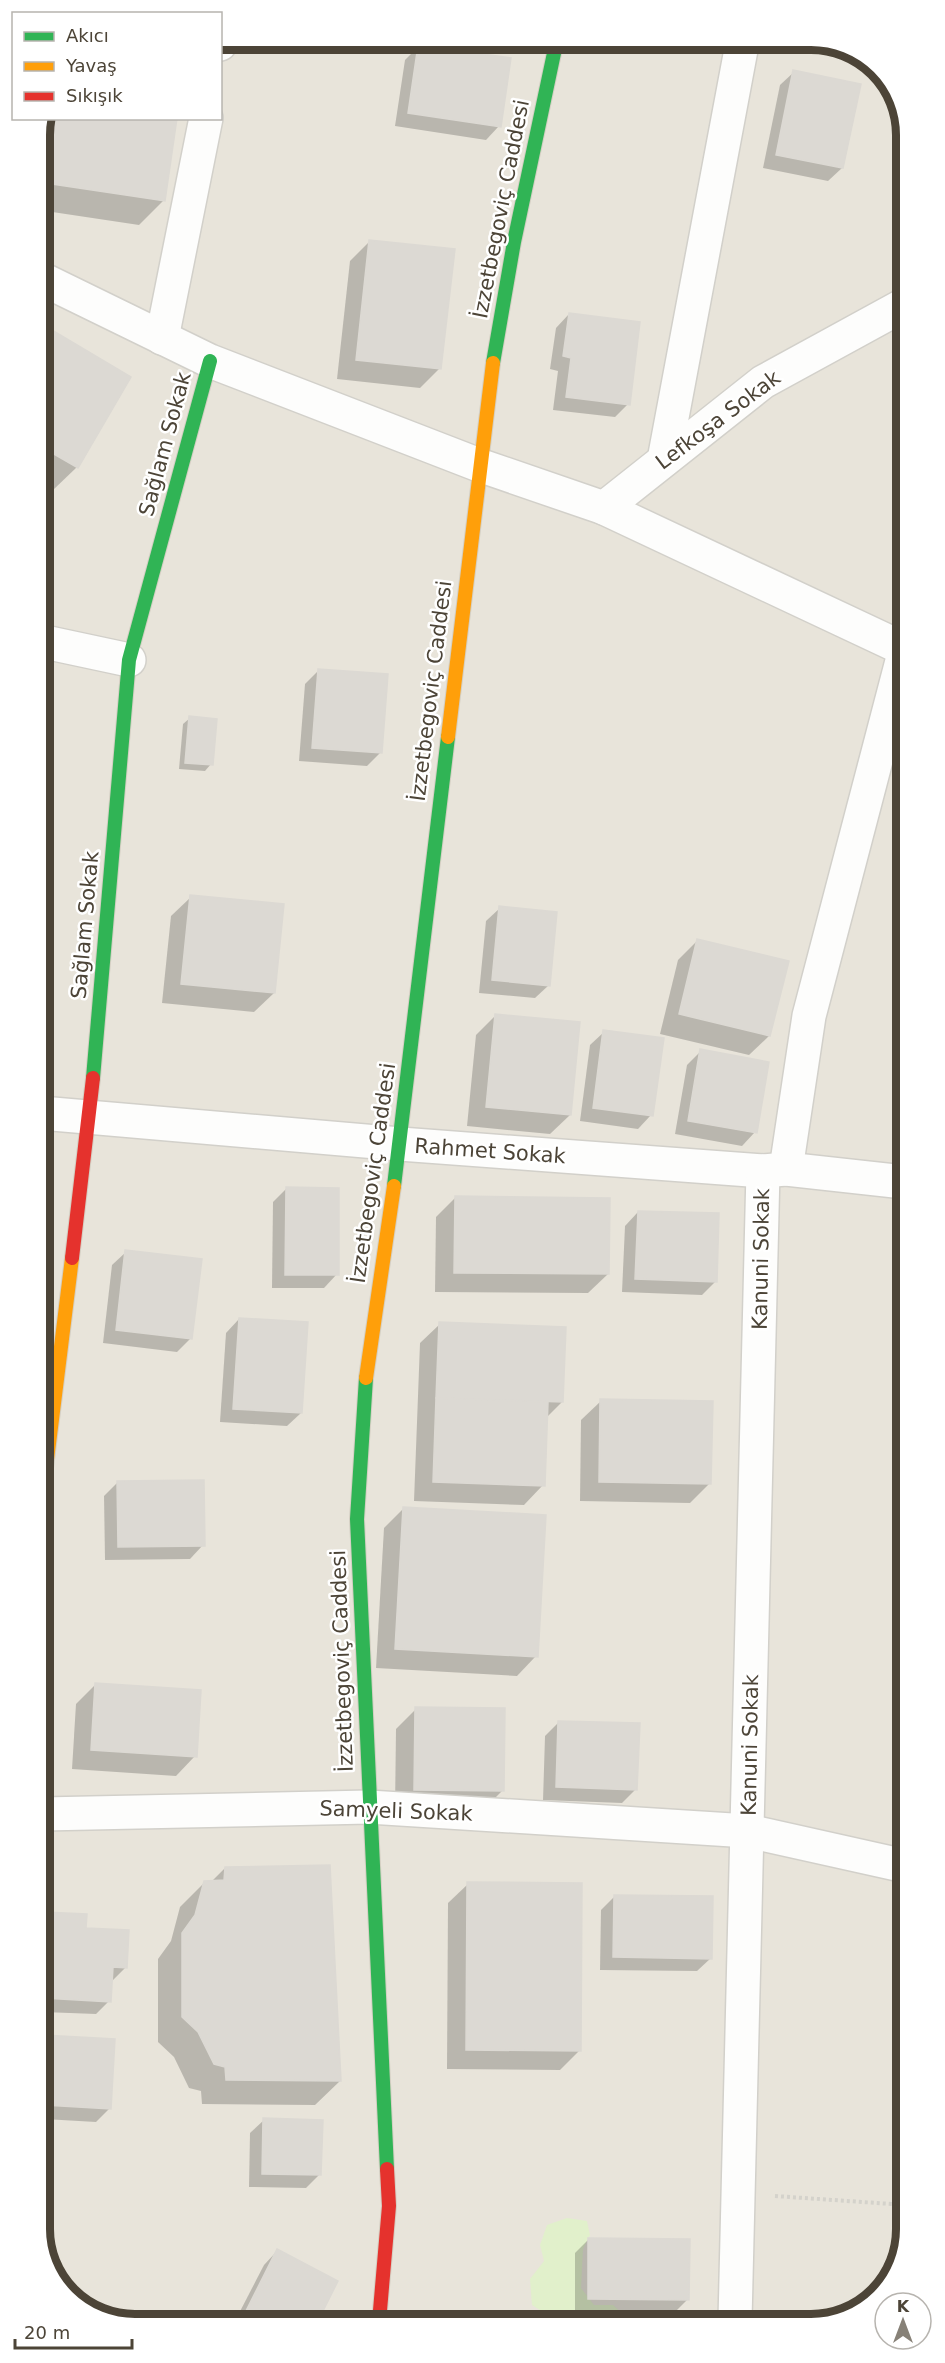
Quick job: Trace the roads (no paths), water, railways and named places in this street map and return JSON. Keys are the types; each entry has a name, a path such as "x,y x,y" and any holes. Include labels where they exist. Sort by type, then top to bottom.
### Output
{"street":[{"name":"İzzetbegoviç Caddesi","path":"380,2313 389,2206 357,1519 359,1459 366,1379 400,1144 479,465 501,308 555,50"},
{"path":"664,460 741,50"},
{"path":"162,338 206,120"},
{"path":"50,283 210,361 479,465 604,508 896,645"},
{"name":"Lefkoşa Sokak","path":"604,508 763,382 896,309"},
{"name":"Sağlam Sokak","path":"50,1436 90,1119 129,660 210,361"},
{"path":"50,642 129,660"},
{"name":"Kanuni Sokak","path":"735,2314 748,1831 774,1170 809,1016 896,684"},
{"name":"Rahmet Sokak","path":"50,1114 400,1144 774,1170 896,1181"},
{"name":"Samyeli Sokak","path":"50,1814 369,1807 748,1831 896,1864"}]}
